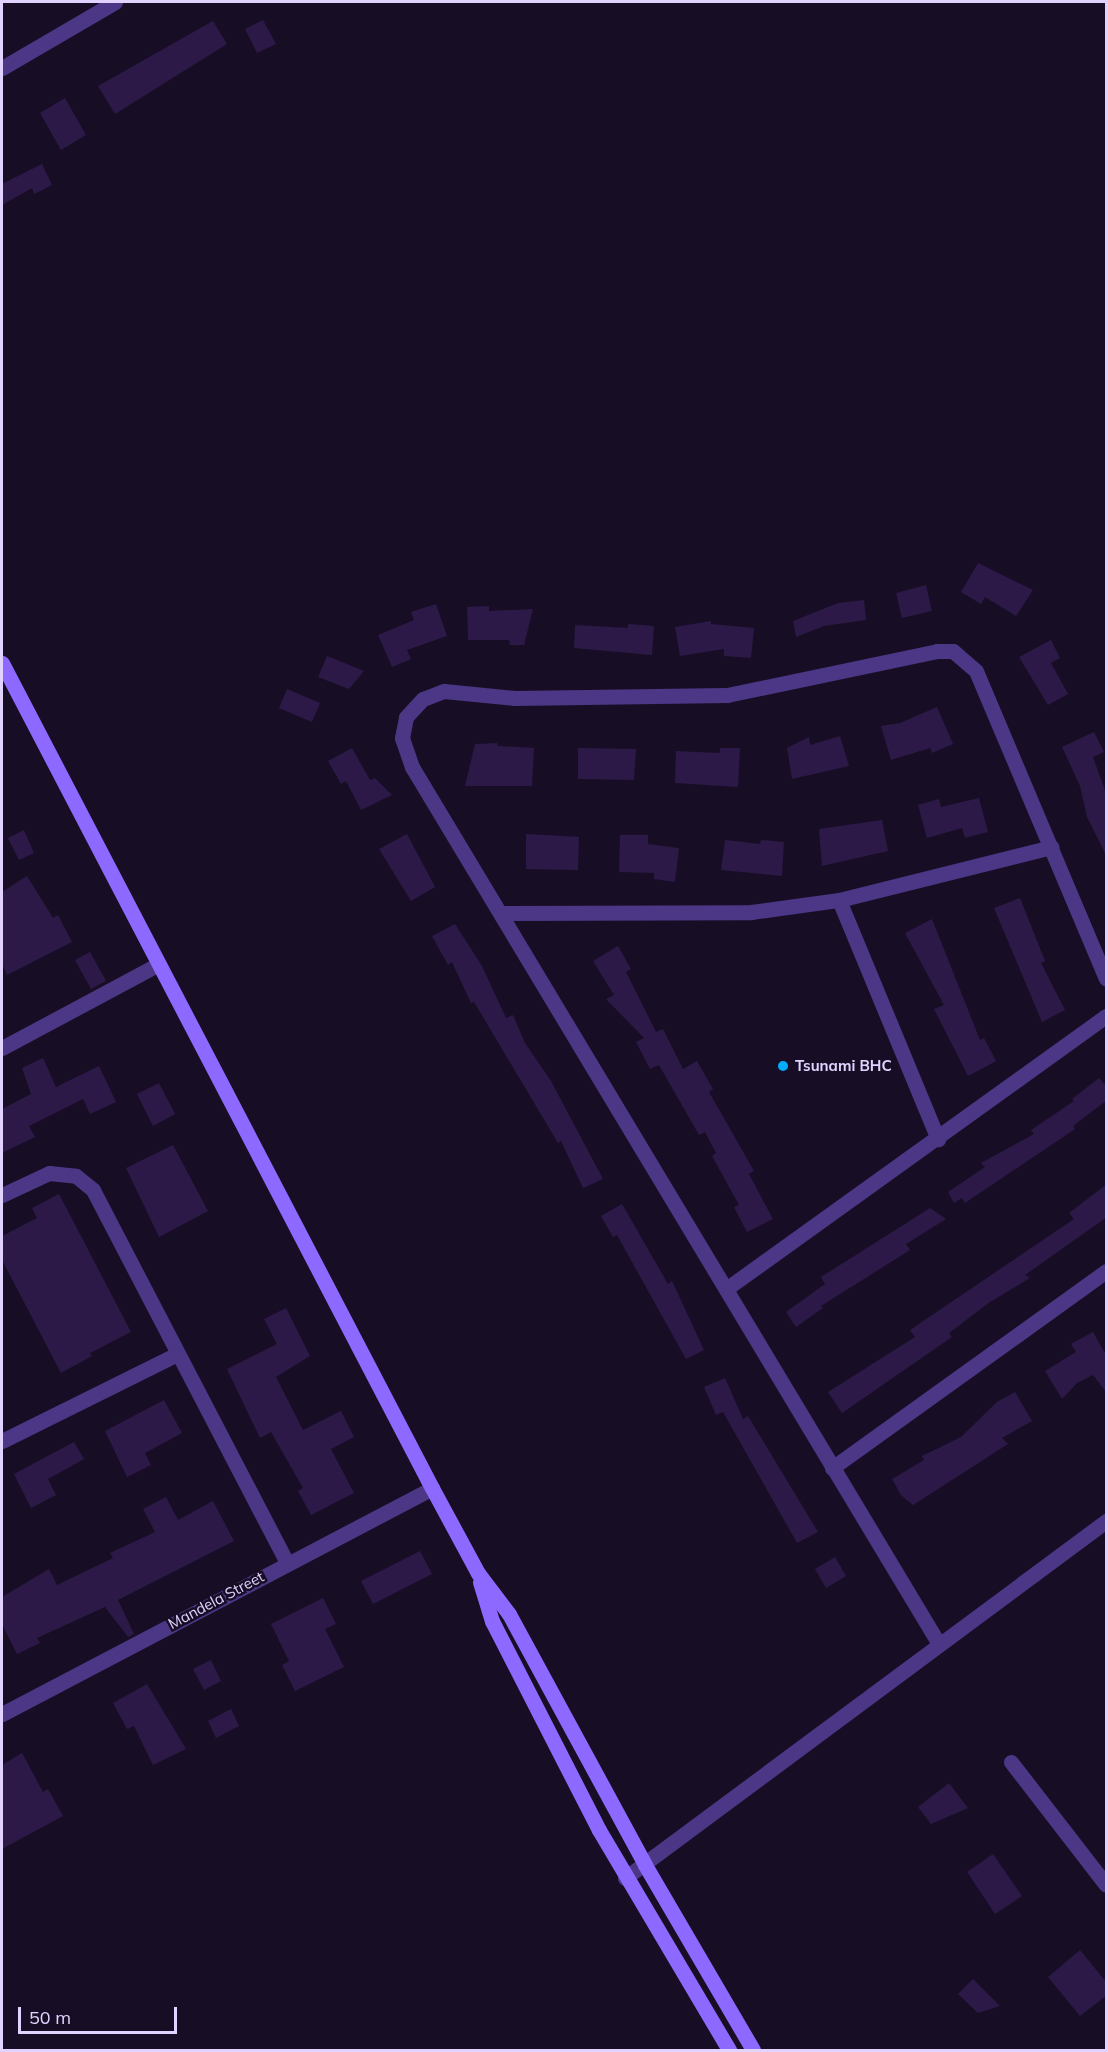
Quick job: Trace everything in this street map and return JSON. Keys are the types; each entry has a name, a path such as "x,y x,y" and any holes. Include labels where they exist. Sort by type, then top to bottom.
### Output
{"main road":[{"path":"2,663 157,965 478,1573 509,1614 645,1865 753,2050"},
{"path":"478,1573 492,1621 625,1878 729,2050"}],"street":[{"path":"2,68 114,2"},
{"path":"939,1644 404,749 406,717 413,706 430,695 451,691 515,698 727,695 937,651 953,651 976,671 1107,979"},
{"path":"503,913 733,913 839,900 1052,847"},
{"path":"839,900 938,1139"},
{"path":"2,1048 157,965"},
{"path":"726,1289 1107,1016"},
{"path":"2,1195 49,1173 67,1173 86,1183 287,1563"},
{"path":"832,1468 1107,1271"},
{"path":"2,1441 177,1353"},
{"name":"Mandela Street","path":"2,1714 432,1488"},
{"path":"625,1878 1107,1521"},
{"path":"1011,1762 1107,1885"}],"building":[{"path":"263,20 276,44 257,53 245,29"},
{"path":"213,21 227,44 115,114 98,86"},
{"path":"65,98 86,135 61,150 40,113"},
{"path":"42,164 52,185 34,194 32,188 2,205 2,184"},
{"path":"978,563 1033,590 1016,616 985,597 981,604 961,592"},
{"path":"926,585 932,611 902,618 896,593"},
{"path":"864,600 866,620 824,626 796,637 793,621 838,603"},
{"path":"436,604 447,636 407,650 411,659 392,667 378,635 414,620 411,612"},
{"path":"489,606 489,611 533,609 524,645 510,645 509,640 468,640 467,607"},
{"path":"711,621 711,624 754,628 751,658 724,656 724,649 680,656 675,627"},
{"path":"628,624 654,626 652,655 574,648 575,625 628,628"},
{"path":"1051,640 1060,658 1051,663 1068,694 1048,705 1019,657"},
{"path":"327,656 364,671 349,689 318,677"},
{"path":"287,689 320,703 312,722 279,708"},
{"path":"937,707 953,744 932,753 930,748 891,760 881,726 900,723"},
{"path":"1094,732 1104,752 1093,757 1107,796 1107,857 1087,817 1080,786 1062,747"},
{"path":"840,736 849,766 792,779 787,748 809,737 810,745"},
{"path":"497,743 498,746 534,748 532,786 465,786 475,744"},
{"path":"352,748 370,780 375,778 392,795 361,810 346,781 341,784 328,761"},
{"path":"578,748 636,749 634,780 578,779"},
{"path":"720,748 740,748 738,787 675,783 676,751 720,753"},
{"path":"979,798 988,832 965,838 962,828 927,838 918,805 939,799 941,807"},
{"path":"882,820 888,851 822,866 819,829"},
{"path":"24,830 34,853 19,860 8,838"},
{"path":"407,834 435,887 411,901 379,849"},
{"path":"526,834 579,837 578,870 526,869"},
{"path":"620,835 648,835 648,844 679,848 675,882 654,879 654,873 619,872"},
{"path":"725,840 760,844 761,840 784,842 782,876 721,870"},
{"path":"27,876 53,918 58,915 72,942 7,975 2,964 2,892"},
{"path":"1020,898 1045,961 1041,963 1065,1010 1042,1022 994,908"},
{"path":"932,919 980,1040 984,1038 996,1061 968,1076 934,1009 944,1005 905,933"},
{"path":"455,924 482,966 506,1018 513,1015 525,1043 551,1081 603,1179 583,1188 561,1141 558,1143 474,1002 471,1003 452,962 448,965 432,936"},
{"path":"618,946 631,969 626,972 656,1032 663,1029 683,1069 697,1061 713,1089 709,1092 754,1171 749,1174 773,1219 747,1232 734,1207 739,1205 712,1156 716,1153 705,1132 699,1135 659,1065 650,1069 636,1042 644,1038 606,999 614,995 593,961"},
{"path":"90,952 106,981 91,989 75,960"},
{"path":"43,1058 56,1087 99,1066 116,1102 90,1114 83,1099 29,1126 35,1137 2,1153 2,1109 31,1094 22,1068"},
{"path":"1099,1078 1107,1087 1107,1100 1073,1126 1075,1129 965,1203 962,1198 954,1203 948,1192 985,1167 981,1163 1034,1134 1031,1130 1074,1101 1072,1099"},
{"path":"159,1083 175,1114 153,1126 137,1094"},
{"path":"173,1145 208,1211 159,1237 126,1168"},
{"path":"1107,1184 1107,1217 1025,1275 1030,1278 990,1302 949,1333 952,1337 842,1413 828,1392 915,1337 910,1330 1074,1219 1069,1213"},
{"path":"59,1194 131,1332 90,1353 92,1356 61,1373 2,1260 2,1236 37,1218 32,1208"},
{"path":"622,1204 668,1284 672,1281 704,1350 686,1359 617,1235 613,1237 601,1216"},
{"path":"930,1208 946,1219 906,1244 910,1250 821,1306 823,1308 796,1327 786,1312 825,1284 821,1277"},
{"path":"286,1308 310,1356 276,1377 303,1430 341,1411 354,1437 331,1449 354,1493 311,1515 298,1491 303,1488 271,1432 260,1438 227,1369 277,1344 264,1319"},
{"path":"1093,1332 1107,1357 1107,1393 1093,1375 1077,1383 1062,1399 1045,1371 1076,1352 1071,1344"},
{"path":"725,1378 743,1419 748,1416 818,1532 797,1543 723,1412 716,1415 704,1387"},
{"path":"1015,1392 1032,1421 1002,1438 1008,1444 913,1505 901,1495 892,1479 924,1460 922,1456 961,1437 997,1402"},
{"path":"164,1400 182,1433 145,1453 151,1465 127,1477 105,1431"},
{"path":"74,1442 84,1459 48,1479 56,1495 31,1508 14,1474"},
{"path":"166,1497 178,1520 213,1501 234,1541 118,1600 134,1634 128,1637 105,1607 37,1638 40,1643 17,1654 2,1624 2,1597 49,1569 57,1585 113,1558 110,1553 155,1532 143,1509"},
{"path":"420,1551 432,1574 373,1604 361,1581"},
{"path":"835,1557 846,1576 826,1588 815,1569"},
{"path":"323,1598 336,1624 325,1629 344,1667 295,1691 282,1665 289,1661 271,1624"},
{"path":"211,1660 221,1681 204,1690 193,1669"},
{"path":"147,1684 186,1749 153,1765 134,1726 127,1729 113,1703"},
{"path":"231,1709 239,1726 216,1738 208,1721"},
{"path":"22,1753 43,1792 48,1789 63,1816 2,1849 2,1765"},
{"path":"949,1783 968,1808 931,1824 918,1807"},
{"path":"993,1854 1022,1896 995,1914 967,1872"},
{"path":"1080,1950 1107,1983 1107,1995 1080,2016 1048,1977"},
{"path":"973,1979 1000,2006 978,2013 958,1994"}],"place":[{"name":"Tsunami BHC","path":"783,1066"}]}
